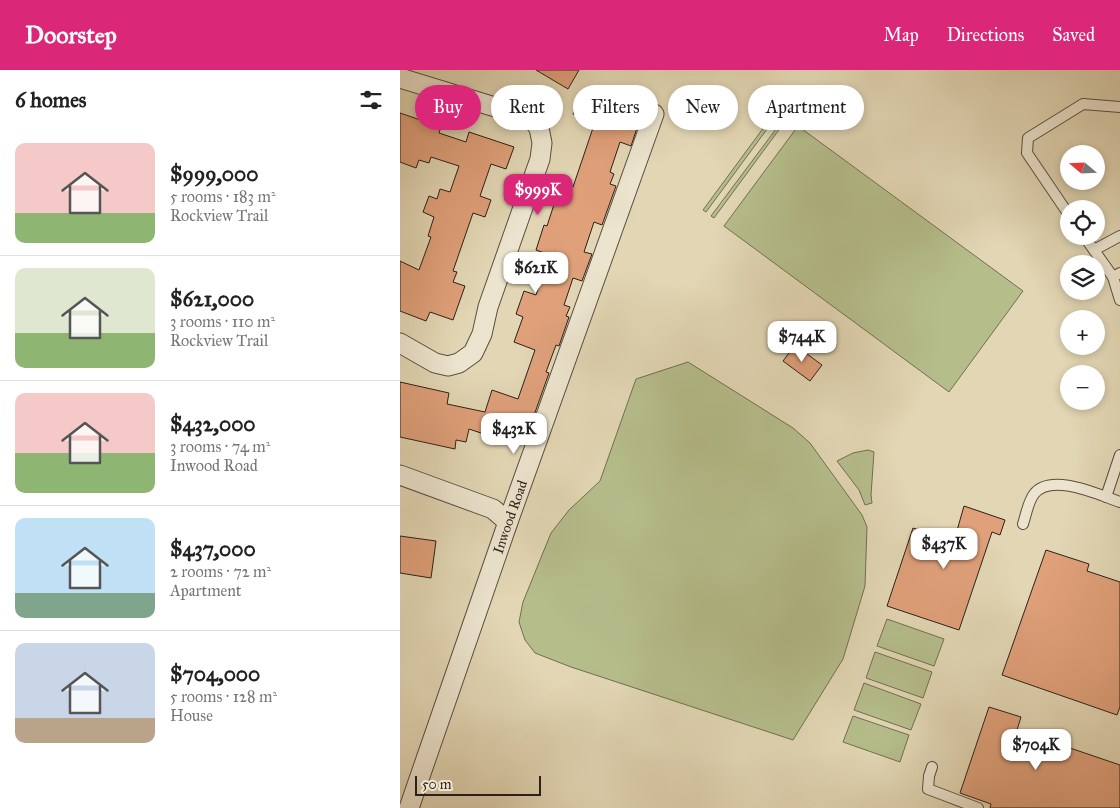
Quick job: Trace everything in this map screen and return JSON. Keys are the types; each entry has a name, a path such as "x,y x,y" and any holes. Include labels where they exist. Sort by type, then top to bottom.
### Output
{"street":[{"path":"400,78 495,107 522,112 531,118 539,128 542,143 540,159 488,307 482,334 473,353 459,363 448,366 435,363 400,343"},
{"name":"Inwood Road","path":"408,797 648,130"},
{"path":"400,475 493,509 508,522"}],"lane":[{"path":"1060,202 1027,152 1028,138 1084,104 1120,107"},
{"path":"1094,250 1120,236"},
{"path":"1090,245 1117,275 1120,300"},
{"path":"1106,497 1120,456"},
{"path":"1022,524 1034,494 1043,487 1057,484 1074,487 1120,502"},
{"path":"932,767 928,789 978,808"}],"green space":[{"path":"762,130 766,130 706,212 703,210"},
{"path":"775,130 779,130 714,218 711,216"},
{"path":"795,130 803,130 1023,291 949,392 724,226"},
{"path":"688,362 793,428 810,443 862,515 867,527 865,586 843,659 793,740 571,667 535,653 525,640 519,622 523,602 551,533 569,510 600,481 636,379"},
{"path":"868,450 874,452 872,503 865,505 859,490 837,461 853,453"},
{"path":"887,619 944,639 934,666 877,646"},
{"path":"875,652 932,672 923,698 866,678"},
{"path":"864,683 921,704 911,730 854,710"},
{"path":"853,716 909,735 900,762 843,742"}],"building":[{"path":"536,70 579,70 568,89"},
{"path":"400,113 415,118 415,130 440,130 439,133 466,142 469,132 514,147 506,169 491,164 480,196 491,200 485,217 473,213 453,271 457,272 453,282 465,286 453,320 430,312 426,321 400,311 400,261 419,270 431,237 428,236 434,217 423,212 429,196 437,199 440,189 450,192 459,166 431,157 429,163 419,160 416,168 400,162"},
{"path":"592,130 636,130 631,146 620,142 610,172 614,174 610,184 616,186 602,225 594,222 584,252 592,254 582,281 573,278 564,305 570,307 566,316 569,317 559,346 556,345 546,372 549,373 527,435 518,432 514,444 469,429 466,442 456,440 455,449 400,437 400,382 449,393 447,404 485,412 492,390 518,399 535,350 514,342 523,317 516,314 524,291 536,295 550,255 536,250 544,225 547,226 561,183 573,187"},
{"path":"795,345 822,365 810,381 783,361"},
{"path":"964,506 1005,520 1000,535 992,532 959,630 887,606 913,528 954,541"},
{"path":"400,536 436,541 431,578 400,573"},
{"path":"1046,550 1089,564 1087,571 1120,582 1120,707 1117,715 1002,675"},
{"path":"989,707 1021,717 1017,730 1120,765 1120,808 990,808 991,804 960,793"}]}
